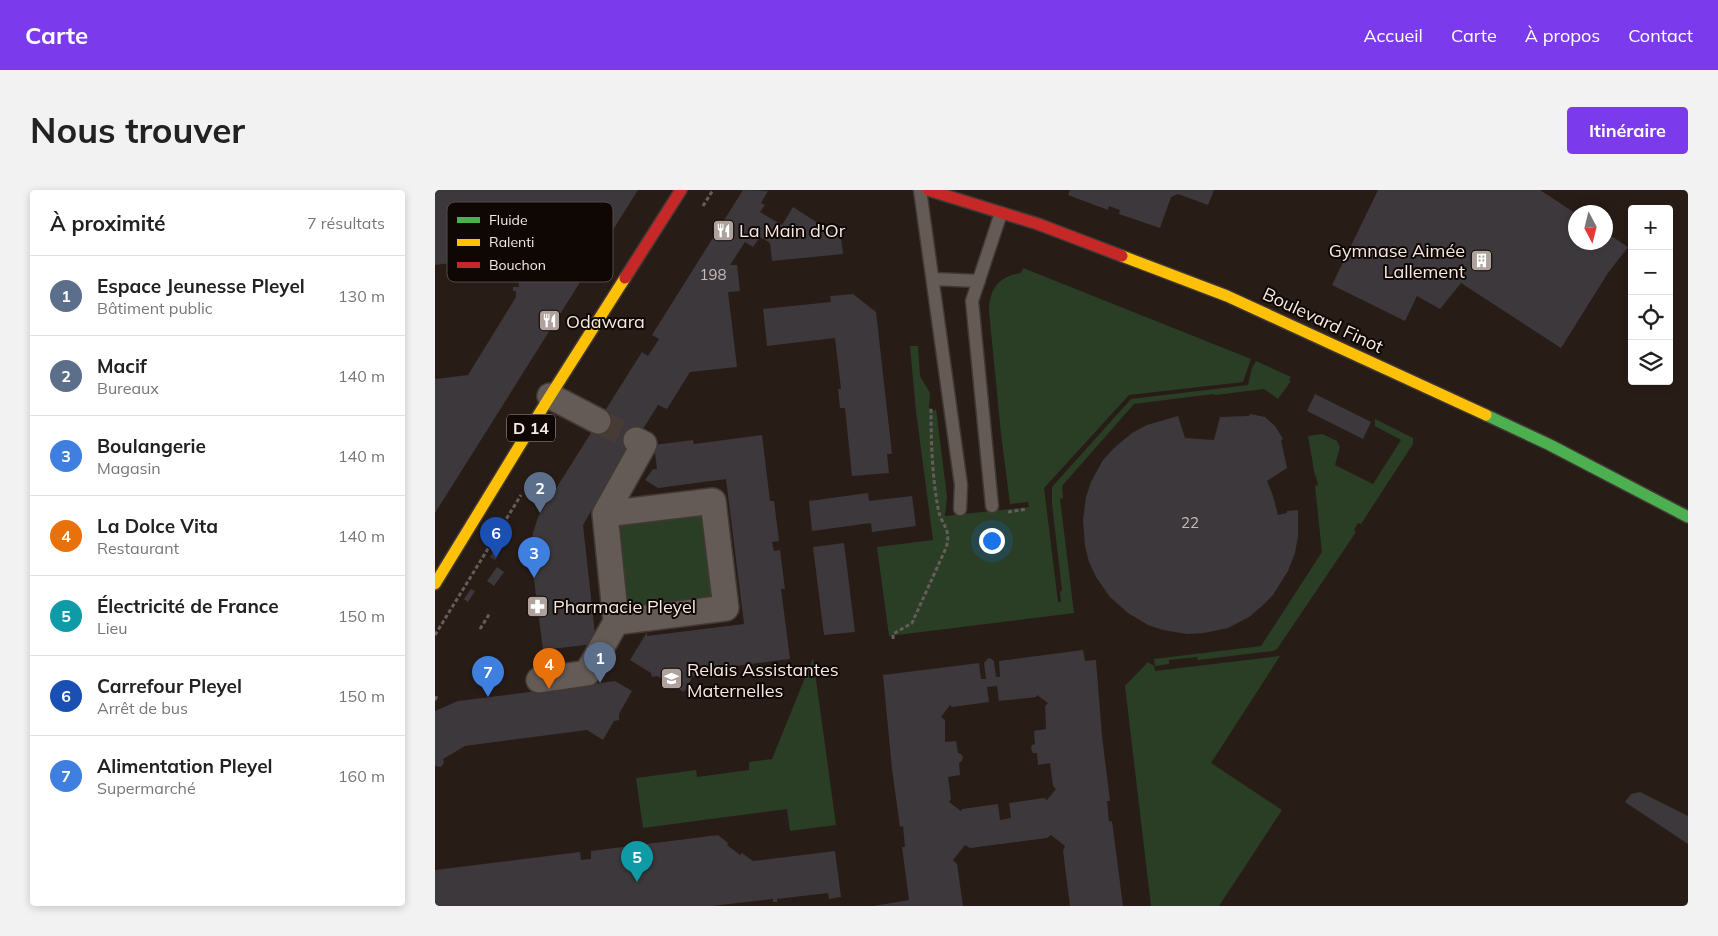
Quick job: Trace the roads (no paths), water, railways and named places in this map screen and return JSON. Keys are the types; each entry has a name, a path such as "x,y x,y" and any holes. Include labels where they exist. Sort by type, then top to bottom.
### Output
{"street":[{"name":"D 14","path":"435,584 550,396 681,190"},
{"name":"Boulevard Finot","path":"929,190 1038,224 1227,296 1437,391 1550,445 1688,517"},
{"path":"550,396 599,421"},
{"path":"539,680 587,673 616,622 605,514 645,444 636,440"},
{"path":"605,514 713,501 726,608 616,622"}],"lane":[{"path":"920,190 961,485 960,509"},
{"path":"992,506 972,302 1001,212"},
{"path":"933,279 979,281"}],"tunnel":[{"path":"598,421 636,440"}],"place":[{"name":"La Main d'Or","path":"723,230"},
{"name":"Gymnase Aimée Lallement","path":"1481,260"},
{"name":"Odawara","path":"550,321"},
{"name":"Macif","path":"540,513"},
{"name":"Carrefour Pleyel","path":"496,558"},
{"name":"Boulangerie","path":"534,578"},
{"name":"Pharmacie Pleyel","path":"537,606"},
{"name":"Relais Assistantes Maternelles","path":"671,679"},
{"name":"Espace Jeunesse Pleyel","path":"600,683"},
{"name":"La Dolce Vita","path":"549,689"},
{"name":"Alimentation Pleyel","path":"488,697"},
{"name":"Électricité de France","path":"637,882"}]}
